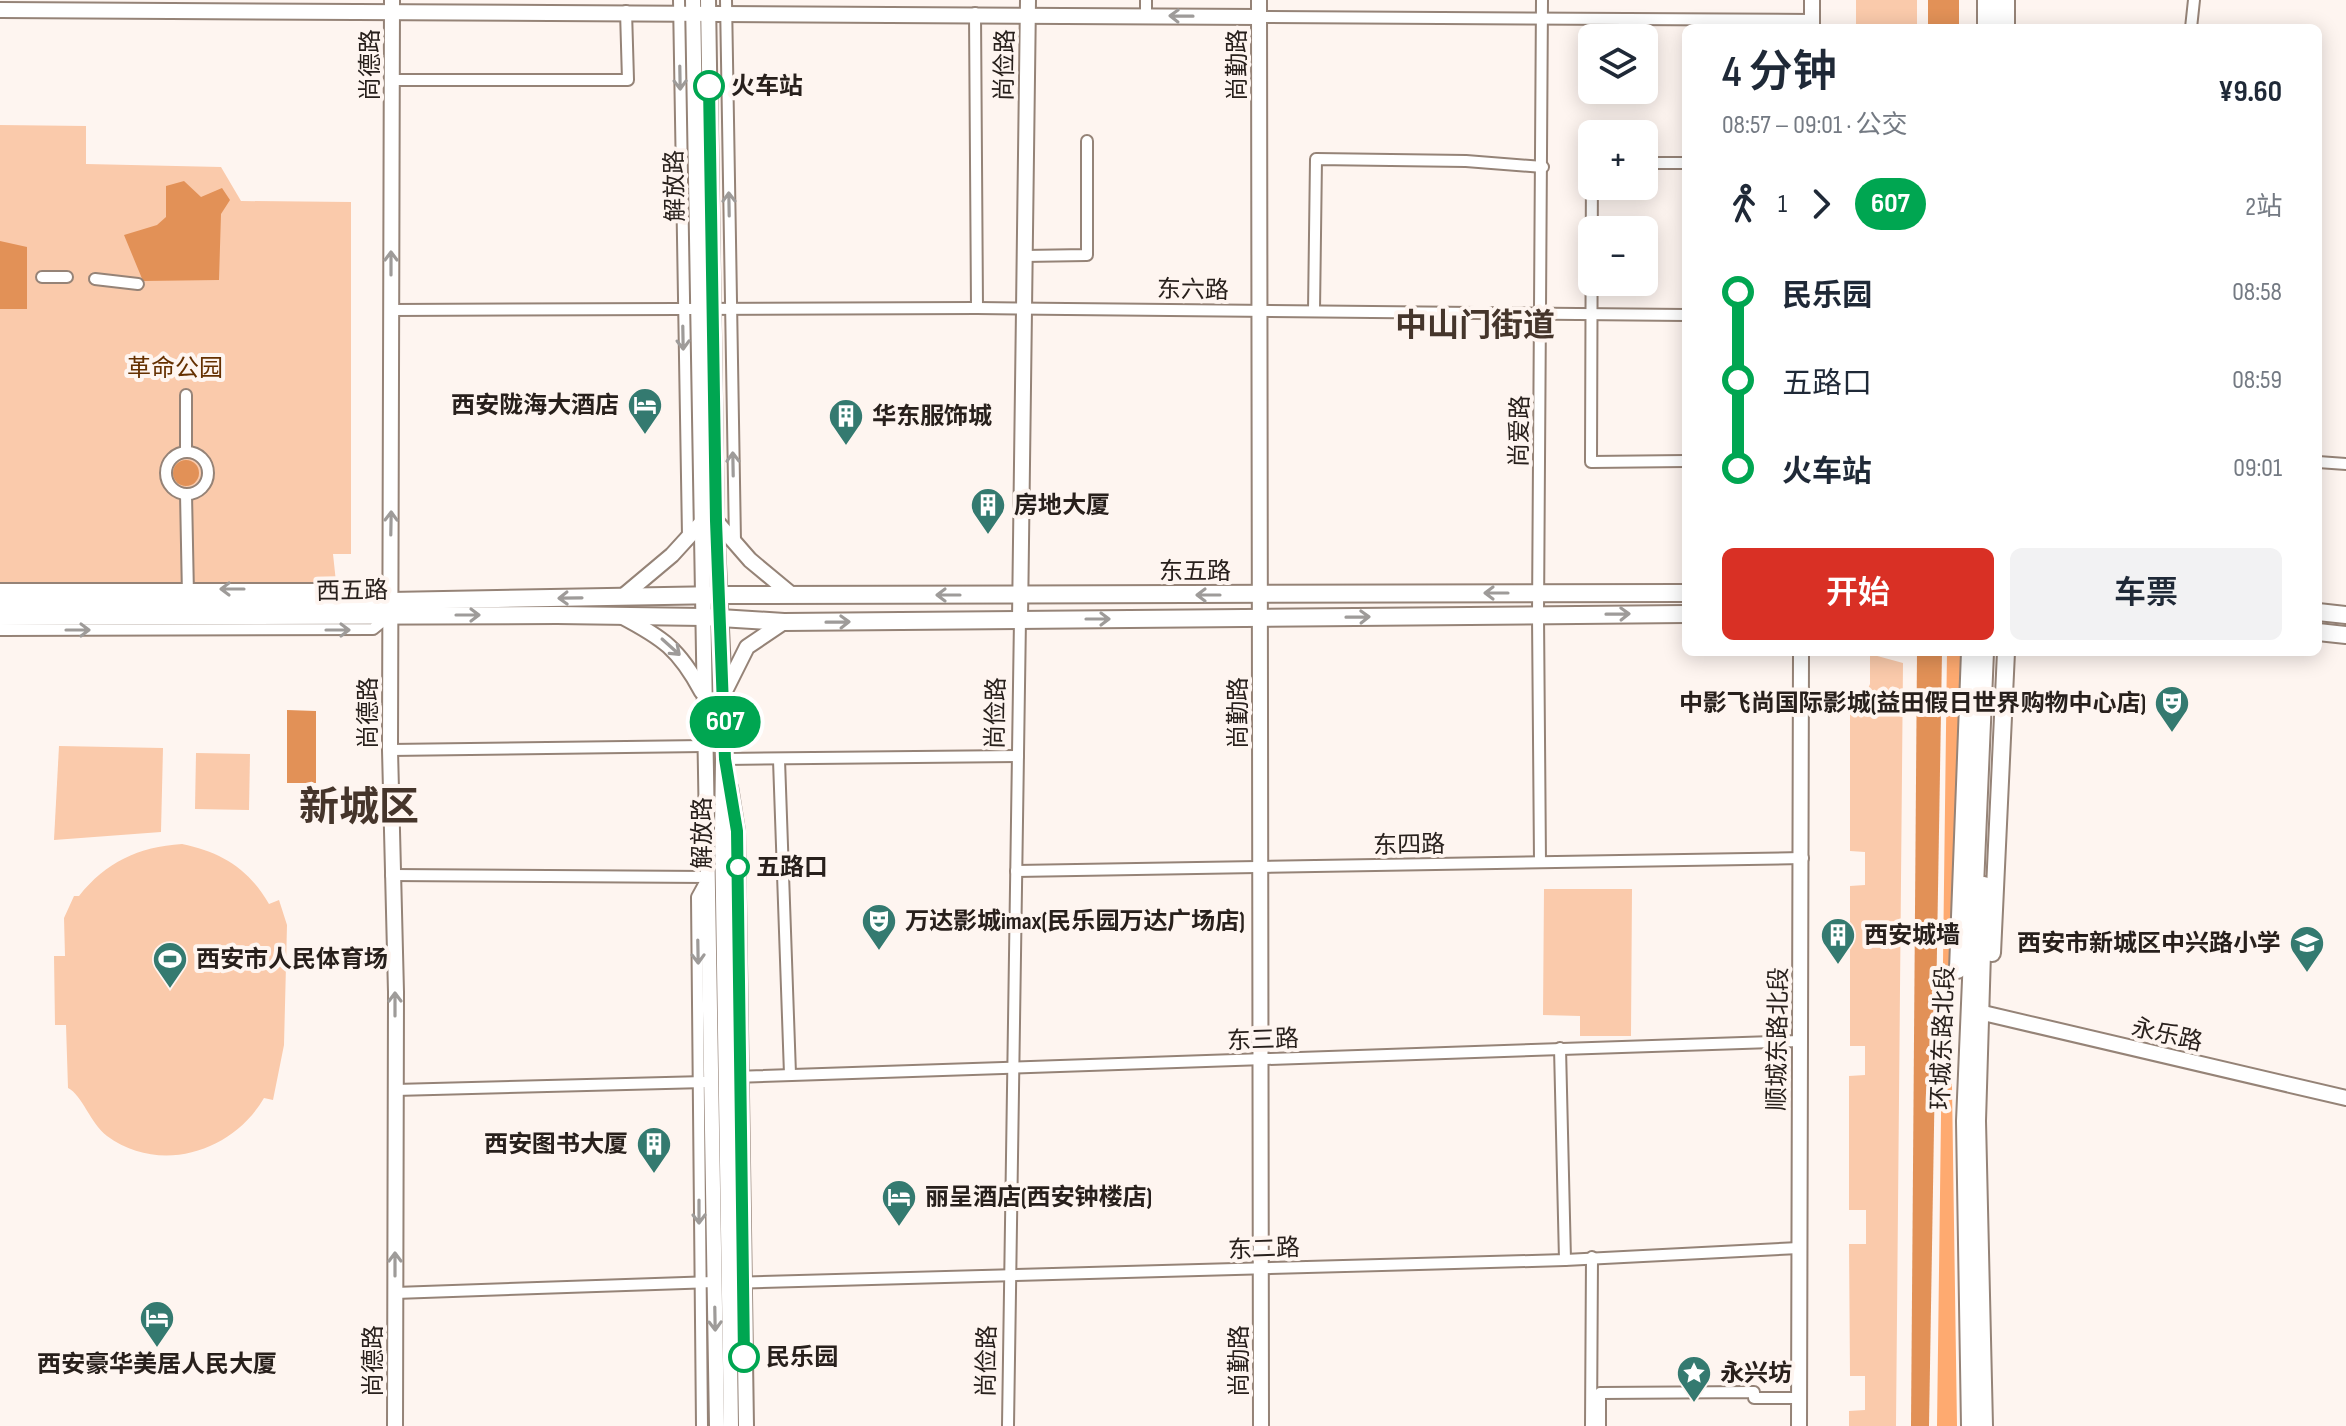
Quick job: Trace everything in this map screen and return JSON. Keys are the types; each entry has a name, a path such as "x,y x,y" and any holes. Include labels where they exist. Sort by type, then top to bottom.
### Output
{"main road":[{"path":"1986,0 1986,24"},
{"path":"1998,0 1998,24"},
{"name":"东五路","path":"712,596 1682,593"},
{"name":"西五路","path":"0,602 188,595 390,608 713,618"},
{"name":"西五路","path":"0,617 390,608 712,596"},
{"path":"2322,612 2346,615"},
{"name":"东五路","path":"713,618 784,622 1682,614"},
{"path":"2322,632 2346,635"},
{"path":"1966,1027 1957,1005 1970,656"},
{"name":"环城东路北段","path":"1970,1426 1966,1027 1985,656"},
{"name":"环城东路北段","path":"1984,1426 1977,1121 1979,1012 1996,656"},
{"path":"1979,1012 1991,984 2006,656"}],"street":[{"name":"尚勤路","path":"1259,0 1261,1426"},
{"name":"尚爱路","path":"1540,862 1538,593 1542,0"},
{"path":"0,10 110,5 626,11 726,6 975,13 1028,7 1146,8 1259,17 1812,24 1812,0"},
{"path":"2009,0 2009,24"},
{"path":"2191,24 2194,0"},
{"name":"尚德路","path":"392,6 390,750 395,1090 395,1426"},
{"path":"688,536 683,308 693,6"},
{"name":"解放路","path":"693,6 706,308 712,596 724,693 724,911 734,1077 721,1282 717,1426"},
{"path":"726,6 735,542"},
{"name":"尚俭路","path":"1008,1426 1028,7"},
{"path":"392,80 628,80 626,11"},
{"path":"975,13 977,308"},
{"path":"1024,256 1087,255 1087,141"},
{"path":"1314,311 1316,159 1466,161 1543,167"},
{"path":"1658,163 1682,163"},
{"path":"1592,200 1591,462 1682,461"},
{"path":"42,277 67,277"},
{"path":"95,279 138,284"},
{"name":"东六路","path":"391,310 1023,308 1682,315"},
{"path":"186,395 186,452"},
{"path":"195,452 207,464 207,482 195,494 186,494 178,494 166,482 165,465 178,453 195,452"},
{"path":"2322,462 2346,464"},
{"path":"0,589 188,595 186,494"},
{"path":"622,597 688,536 710,521 792,595"},
{"path":"0,630 373,629 390,608"},
{"path":"620,615 663,638 681,654 704,697"},
{"name":"解放路","path":"713,618 704,697 708,877 705,1082 731,1426"},
{"path":"724,693 747,647 784,622"},
{"name":"顺城东路北段","path":"1799,1426 1799,1041 1803,858 1801,656"},
{"path":"390,750 704,746"},
{"path":"734,1077 737,831 725,759 1018,756"},
{"path":"779,760 790,1074"},
{"name":"东四路","path":"1016,871 1803,858"},
{"path":"391,875 708,877"},
{"path":"724,911 738,894"},
{"name":"永乐路","path":"1979,1012 2346,1098"},
{"name":"东三路","path":"734,1077 1799,1041"},
{"path":"1560,1048 1565,1260"},
{"path":"395,1090 705,1082"},
{"name":"东二路","path":"395,1293 1565,1260 1799,1248"},
{"path":"1591,1426 1592,1257"},
{"path":"702,1426 721,1282"},
{"path":"721,1282 746,1426"},
{"path":"1600,1426 1600,1393 1754,1392 1754,1398 1799,1398"}],"green space":[{"path":"1856,0 1917,0 1917,24 1856,24"},
{"name":"革命公园","path":"0,125 86,126 86,164 221,167 241,201 351,202 351,554 333,554 336,582 0,584"},
{"path":"1870,656 1903,663 1896,1426 1849,1426 1849,1411 1865,1410 1865,1376 1850,1376 1849,1244 1866,1244 1866,1210 1849,1210 1849,1076 1865,1075 1865,1046 1850,1046 1850,886 1865,885 1865,852 1850,851 1850,693 1866,693 1870,684"},
{"path":"59,746 163,748 161,832 54,840"},
{"path":"196,753 250,754 249,810 195,809"},
{"name":"西安市人民体育场","path":"182,844 209,852 233,864 252,881 269,904 279,900 287,925 284,1045 273,1100 264,1098 251,1117 234,1132 194,1152 150,1154 128,1148 107,1136 68,1088 66,1025 55,1025 54,956 65,956 64,918 74,896 79,896 100,874 124,858 151,849"},
{"path":"1544,889 1632,889 1631,1036 1580,1036 1580,1016 1543,1015"}],"shaded area":[{"path":"1928,0 1959,0 1959,24 1928,24"},
{"path":"184,181 201,197 222,188 230,200 221,214 219,280 143,281 124,235 157,225 166,217 166,186"},
{"path":"0,241 27,247 27,309 0,309"},
{"path":"186,460 195,464 199,473 195,482 186,486 177,482 173,473 177,464"},
{"path":"1917,656 1942,656 1929,1426 1911,1426"},
{"path":"1947,656 1963,656 1958,896 1951,1019 1957,1426 1937,1426"},
{"path":"287,710 316,711 316,783 287,783"}],"bus line":[{"name":"607","path":"709,86 716,521 725,759 737,831 744,1357"}],"place":[{"name":"火车站","path":"709,86"},
{"name":"西安陇海大酒店","path":"645,436"},
{"name":"华东服饰城","path":"846,447"},
{"name":"房地大厦","path":"988,536"},
{"name":"中影飞尚国际影城(益田假日世界购物中心店)","path":"2172,734"},
{"name":"五路口","path":"738,867"},
{"name":"万达影城imax(民乐园万达广场店)","path":"879,952"},
{"name":"西安城墙","path":"1838,966"},
{"name":"西安市新城区中兴路小学","path":"2307,974"},
{"name":"西安市人民体育场","path":"170,990"},
{"name":"西安图书大厦","path":"654,1175"},
{"name":"丽呈酒店(西安钟楼店)","path":"899,1228"},
{"name":"西安豪华美居人民大厦","path":"157,1349"},
{"name":"民乐园","path":"744,1357"},
{"name":"永兴坊","path":"1694,1404"}],"district":[{"name":"中山门街道","path":"1475,326"},
{"name":"新城区","path":"359,808"}]}
